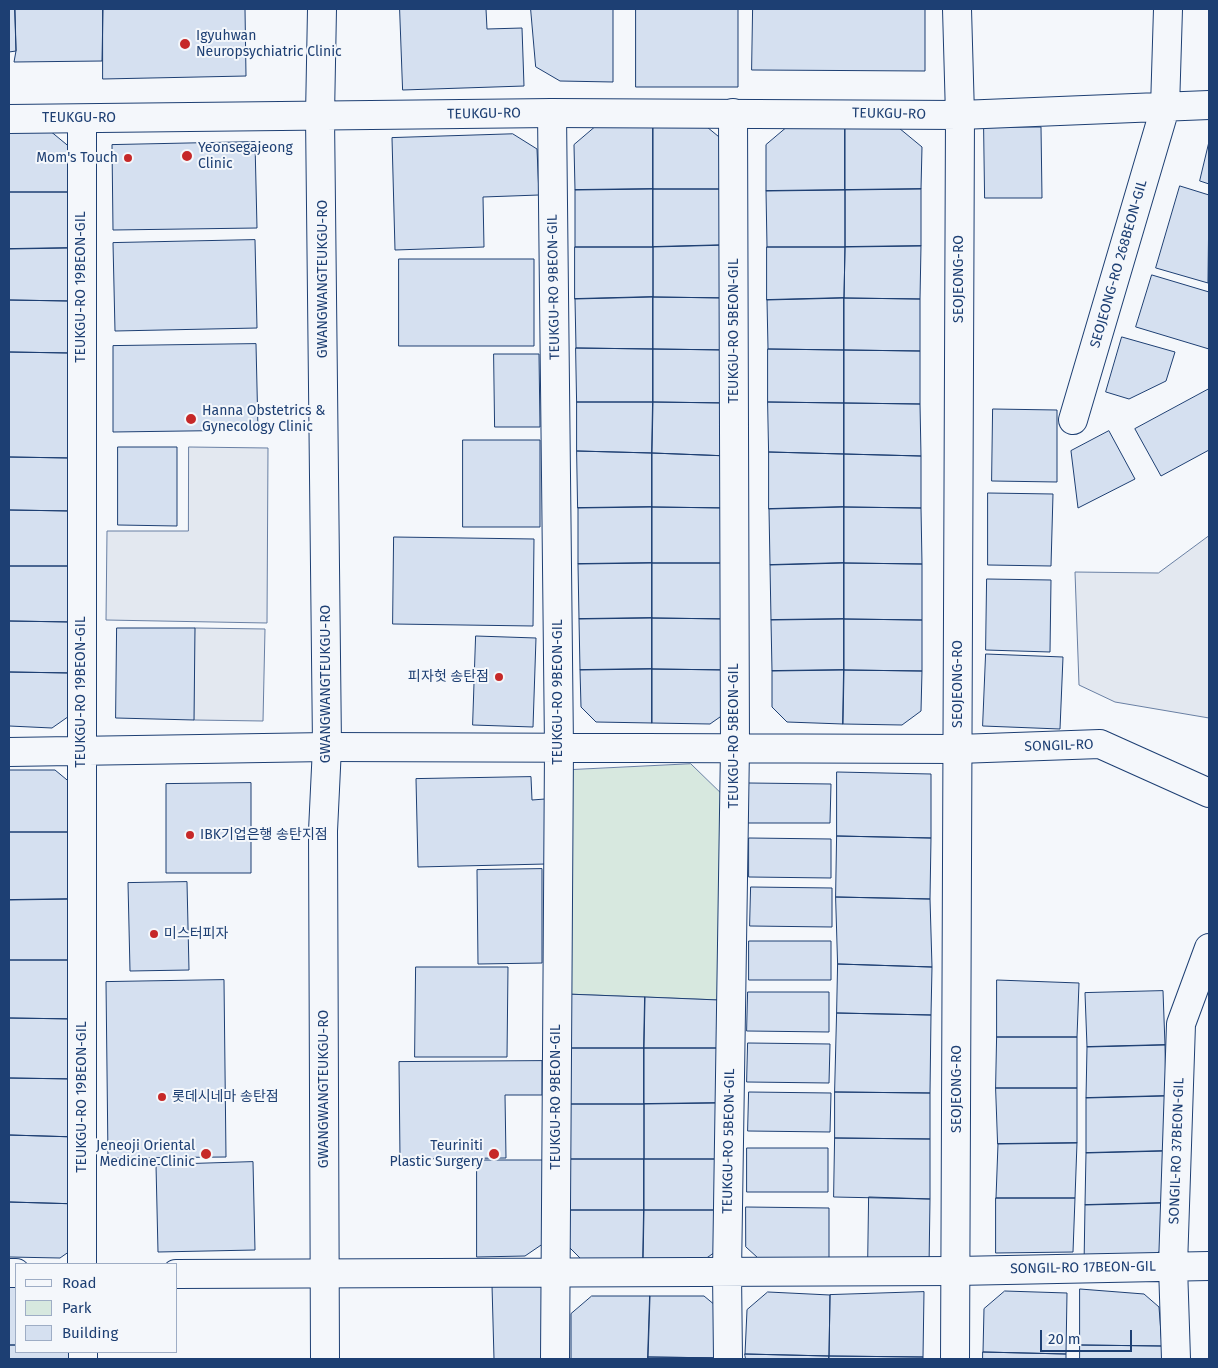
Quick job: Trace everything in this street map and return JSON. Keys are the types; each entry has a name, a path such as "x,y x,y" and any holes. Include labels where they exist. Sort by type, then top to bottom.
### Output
{"street":[{"name":"GWANGWANGTEUKGU-RO","path":"322,9 320,116 327,747 323,831 325,1359"},
{"name":"SEOJEONG-RO","path":"956,1359 960,115 957,9"},
{"name":"SEOJEONG-RO 268BEON-GIL","path":"1073,420 1165,108 1168,9"},
{"path":"960,115 1209,105"},
{"name":"TEUKGU-RO","path":"9,119 552,113 960,115"},
{"name":"TEUKGU-RO 9BEON-GIL","path":"552,113 559,748 555,1359"},
{"name":"TEUKGU-RO 5BEON-GIL","path":"728,1359 727,1272 735,747 733,113"},
{"name":"TEUKGU-RO 19BEON-GIL","path":"82,119 82,1263"},
{"name":"SONGIL-RO","path":"9,752 327,747 958,749 1100,744 1209,793"},
{"name":"SONGIL-RO 37BEON-GIL","path":"1176,1359 1174,1266 1181,1024 1209,948"},
{"name":"SONGIL-RO 17BEON-GIL","path":"727,1272 956,1271 1209,1266"},
{"path":"178,1274 555,1271 727,1272"}],"green space":[{"path":"691,764 728,800 719,1000 566,994 571,770"}],"shaded area":[{"path":"189,447 268,448 267,623 106,620 107,531 188,531"},
{"path":"1209,536 1209,718 1115,702 1079,685 1075,572 1158,573"},
{"path":"195,628 265,629 263,721 194,720"}],"building":[{"path":"9,9 15,9 16,51 9,52"},
{"path":"15,9 103,9 102,61 14,62 16,51"},
{"path":"103,9 245,9 246,76 103,79"},
{"path":"400,9 486,9 487,29 522,28 524,86 403,90"},
{"path":"531,9 613,9 613,82 560,81 536,67"},
{"path":"636,9 738,9 738,87 636,87"},
{"path":"753,9 925,9 925,71 752,70"},
{"path":"595,127 653,127 653,189 575,190 574,145"},
{"path":"653,127 707,127 730,146 729,189 653,189"},
{"path":"984,127 1041,127 1042,198 985,198"},
{"path":"786,128 845,128 845,190 766,191 766,145"},
{"path":"845,128 899,128 922,147 921,189 845,190"},
{"path":"9,130 49,130 72,149 72,192 9,192"},
{"path":"513,134 537,149 539,195 483,197 484,247 395,250 392,138"},
{"path":"255,142 257,228 113,230 112,145"},
{"path":"1209,142 1209,184 1200,181"},
{"path":"1180,186 1209,195 1208,283 1156,268"},
{"path":"653,189 653,247 575,247 575,190"},
{"path":"653,189 729,189 729,245 653,247"},
{"path":"921,189 921,246 845,247 845,190"},
{"path":"845,190 845,247 767,247 766,191"},
{"path":"9,192 72,192 71,248 9,249"},
{"path":"255,240 257,328 115,331 113,243"},
{"path":"729,245 729,298 653,297 653,247"},
{"path":"921,246 920,299 844,298 845,247"},
{"path":"575,247 653,247 653,297 575,299"},
{"path":"767,247 845,247 844,298 767,300"},
{"path":"71,248 70,301 9,300 9,249"},
{"path":"399,259 534,259 534,346 399,346"},
{"path":"1152,275 1209,292 1209,349 1136,327"},
{"path":"653,297 653,349 576,348 575,299"},
{"path":"653,297 729,298 728,350 653,349"},
{"path":"844,298 844,350 768,349 767,300"},
{"path":"844,298 920,299 920,351 844,350"},
{"path":"9,300 70,301 70,353 9,352"},
{"path":"1122,337 1175,352 1166,381 1129,399 1106,392"},
{"path":"256,344 258,430 113,432 113,346"},
{"path":"576,348 653,349 653,402 577,402"},
{"path":"653,349 728,350 728,403 653,402"},
{"path":"768,349 844,350 844,403 768,402"},
{"path":"844,350 920,351 920,404 844,403"},
{"path":"9,352 70,353 71,458 9,457"},
{"path":"494,354 539,354 540,427 495,427"},
{"path":"1209,389 1209,450 1161,476 1135,429"},
{"path":"577,402 653,402 652,453 577,451"},
{"path":"653,402 728,403 729,456 652,453"},
{"path":"768,402 844,403 844,454 769,452"},
{"path":"844,403 920,404 921,456 844,454"},
{"path":"993,409 1057,410 1057,482 992,481"},
{"path":"1109,431 1135,479 1078,508 1071,451"},
{"path":"463,440 540,440 540,527 463,527"},
{"path":"118,447 177,447 177,526 118,525"},
{"path":"577,451 652,453 652,507 578,508"},
{"path":"769,452 844,454 844,507 769,509"},
{"path":"652,453 729,456 729,508 652,507"},
{"path":"844,454 921,456 921,508 844,507"},
{"path":"9,457 71,458 72,511 9,510"},
{"path":"988,493 1053,494 1051,566 988,565"},
{"path":"652,507 729,508 730,563 652,563"},
{"path":"652,507 652,563 578,564 578,508"},
{"path":"844,507 844,563 770,565 769,509"},
{"path":"844,507 921,508 922,564 844,563"},
{"path":"9,510 72,511 72,566 9,566"},
{"path":"394,537 534,539 533,626 393,624"},
{"path":"652,563 652,618 579,619 578,564"},
{"path":"652,563 730,563 730,619 652,618"},
{"path":"844,563 844,619 771,620 770,565"},
{"path":"844,563 922,564 922,620 844,619"},
{"path":"9,566 72,566 72,622 9,621"},
{"path":"987,579 1051,580 1050,652 986,650"},
{"path":"652,618 730,619 730,670 652,669"},
{"path":"652,618 652,669 580,670 579,619"},
{"path":"844,619 844,670 772,671 771,620"},
{"path":"844,619 922,620 922,671 844,670"},
{"path":"9,621 72,622 72,673 9,672"},
{"path":"117,628 195,628 194,720 116,718"},
{"path":"476,636 536,638 533,727 473,725"},
{"path":"986,654 1063,657 1060,729 983,726"},
{"path":"652,669 730,670 730,710 710,724 652,723"},
{"path":"652,669 652,723 596,722 581,707 580,670"},
{"path":"844,670 843,724 787,722 772,707 772,671"},
{"path":"844,670 922,671 921,711 902,725 843,724"},
{"path":"9,672 72,673 72,714 52,728 9,726"},
{"path":"9,770 55,770 78,789 78,832 9,832"},
{"path":"837,772 931,774 931,838 837,836"},
{"path":"531,777 532,800 545,799 546,864 418,867 416,779"},
{"path":"251,783 251,873 166,873 166,784"},
{"path":"749,783 831,784 830,823 748,823"},
{"path":"9,832 78,832 77,899 9,900"},
{"path":"837,836 931,838 930,899 836,897"},
{"path":"749,838 831,839 831,878 749,877"},
{"path":"542,869 542,963 478,964 477,870"},
{"path":"187,882 189,970 130,971 128,883"},
{"path":"751,887 832,888 832,927 750,926"},
{"path":"836,897 930,899 932,967 838,964"},
{"path":"77,899 76,960 9,960 9,900"},
{"path":"749,941 831,941 831,980 749,980"},
{"path":"9,960 76,960 77,1019 9,1018"},
{"path":"838,964 932,967 931,1015 837,1013"},
{"path":"416,967 508,967 507,1057 415,1057"},
{"path":"224,980 226,1157 108,1158 106,982"},
{"path":"997,980 1079,983 1077,1037 997,1037"},
{"path":"1163,991 1165,1045 1087,1047 1085,993"},
{"path":"748,992 829,992 829,1032 747,1031"},
{"path":"566,994 645,997 644,1048 566,1048"},
{"path":"645,997 719,1000 718,1048 644,1048"},
{"path":"837,1013 931,1015 930,1093 835,1092"},
{"path":"9,1018 77,1019 76,1079 9,1078"},
{"path":"997,1037 1077,1037 1077,1088 996,1088"},
{"path":"748,1043 830,1044 829,1083 747,1082"},
{"path":"1165,1045 1166,1096 1086,1098 1087,1047"},
{"path":"566,1048 644,1048 644,1104 567,1104"},
{"path":"644,1048 718,1048 719,1103 644,1104"},
{"path":"542,1061 542,1095 505,1095 506,1158 400,1159 399,1062"},
{"path":"9,1078 76,1079 77,1137 9,1135"},
{"path":"996,1088 1077,1088 1077,1143 998,1144"},
{"path":"749,1092 831,1093 830,1132 748,1131"},
{"path":"835,1092 930,1093 930,1139 835,1138"},
{"path":"1166,1096 1166,1151 1086,1153 1086,1098"},
{"path":"719,1103 719,1159 644,1159 644,1104"},
{"path":"567,1104 644,1104 644,1159 567,1159"},
{"path":"9,1135 77,1137 80,1204 9,1202"},
{"path":"835,1138 930,1139 930,1199 834,1197"},
{"path":"1077,1143 1075,1198 996,1198 998,1144"},
{"path":"747,1148 828,1148 828,1192 747,1192"},
{"path":"1166,1151 1163,1203 1085,1205 1086,1153"},
{"path":"567,1159 644,1159 644,1210 569,1210"},
{"path":"644,1159 719,1159 718,1210 644,1210"},
{"path":"477,1160 546,1160 547,1241 525,1256 477,1257"},
{"path":"253,1162 255,1250 158,1252 156,1165"},
{"path":"869,1197 930,1199 929,1267 868,1267"},
{"path":"996,1198 1075,1198 1073,1252 996,1253"},
{"path":"9,1202 80,1204 80,1244 60,1258 9,1257"},
{"path":"1163,1203 1164,1248 1139,1266 1084,1266 1085,1205"},
{"path":"746,1207 829,1208 829,1258 758,1258 746,1247"},
{"path":"569,1210 644,1210 643,1264 584,1262 569,1247"},
{"path":"644,1210 718,1210 718,1250 698,1264 643,1264"},
{"path":"550,1283 551,1359 494,1359 492,1285"},
{"path":"9,1284 15,1284 15,1345 9,1345"},
{"path":"1080,1289 1144,1294 1159,1307 1162,1346 1080,1345"},
{"path":"1005,1291 1067,1293 1066,1354 983,1352 984,1309"},
{"path":"768,1292 830,1295 829,1356 745,1354 747,1310"},
{"path":"924,1292 923,1357 829,1356 830,1295"},
{"path":"592,1296 650,1296 648,1359 571,1359 571,1314"},
{"path":"650,1296 704,1296 727,1315 727,1358 648,1357"},
{"path":"9,1345 15,1345 15,1353 79,1353 79,1359 9,1359"},
{"path":"1080,1345 1162,1346 1163,1359 1080,1359"},
{"path":"983,1352 1066,1354 1066,1359 983,1359"},
{"path":"745,1354 829,1356 829,1359 746,1359"},
{"path":"829,1356 923,1357 923,1359 829,1359"},
{"path":"648,1357 727,1358 727,1359 648,1359"}],"place":[{"name":"Igyuhwan Neuropsychiatric Clinic","path":"185,44"},
{"name":"Yeonsegajeong Clinic","path":"187,156"},
{"name":"Mom's Touch","path":"128,158"},
{"name":"Hanna Obstetrics & Gynecology Clinic","path":"191,419"},
{"name":"피자헛 송탄점","path":"499,677"},
{"name":"IBK기업은행 송탄지점","path":"190,835"},
{"name":"미스터피자","path":"154,934"},
{"name":"롯데시네마 송탄점","path":"162,1097"},
{"name":"Jeneoji Oriental Medicine Clinic","path":"206,1154"},
{"name":"Teuriniti Plastic Surgery","path":"494,1154"}]}
